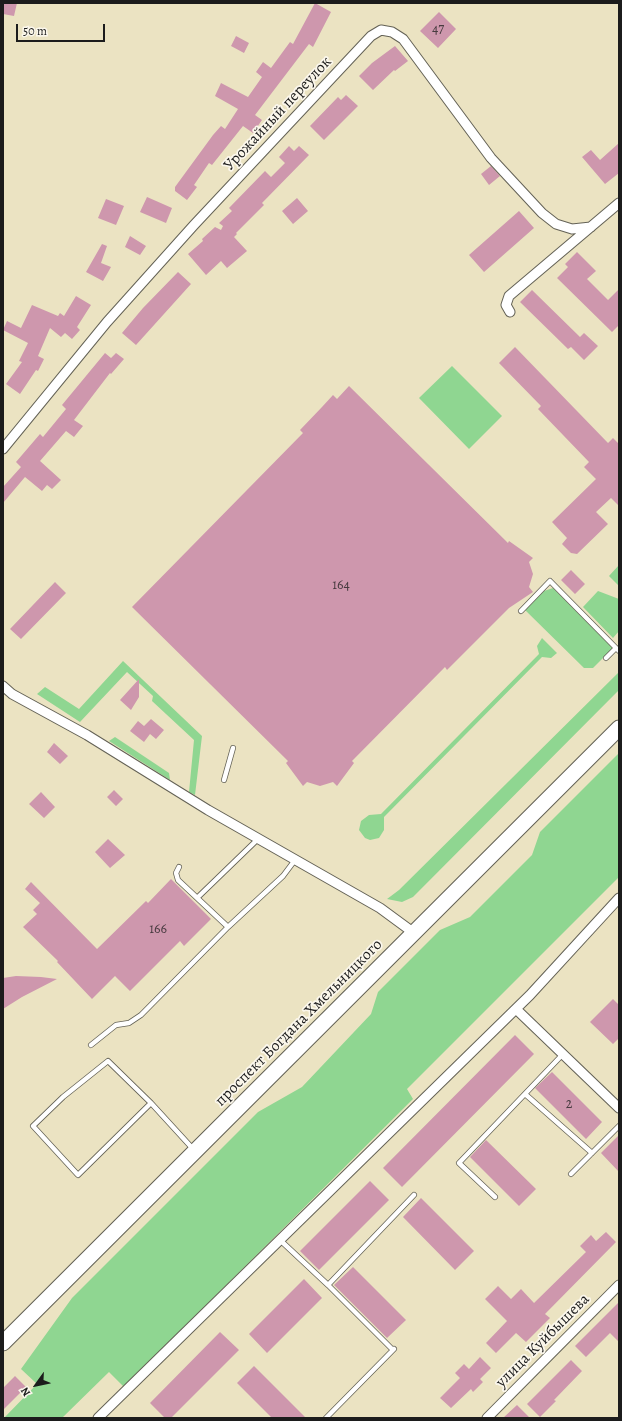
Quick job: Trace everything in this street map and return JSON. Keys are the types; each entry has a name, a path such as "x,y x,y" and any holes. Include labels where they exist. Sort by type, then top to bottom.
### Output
{"main road":[{"name":"проспект Богдана Хмельницкого","path":"3,1342 619,728"}],"street":[{"name":"Урожайный переулок","path":"3,449 107,322 194,224 371,36 381,30 392,32 402,39 491,158 542,213 556,224 572,229 591,227"},
{"path":"510,312 506,305 509,296 619,202"},
{"path":"3,686 12,694 42,712 87,735 208,810 380,908 414,933"},
{"path":"98,1418 516,1009 618,900"},
{"path":"516,1009 564,1053 619,1108"},
{"name":"улица Куйбышева","path":"487,1418 619,1285"}],"lane":[{"path":"521,611 550,581 618,650 606,658"},
{"path":"224,780 233,748"},
{"path":"197,898 259,838"},
{"path":"91,1045 116,1024 129,1023 141,1015 228,927 282,876 296,859"},
{"path":"179,867 176,877 228,927"},
{"path":"495,1197 459,1163 564,1053"},
{"path":"151,1103 78,1175 33,1126 63,1097 108,1062 151,1103 195,1152"},
{"path":"525,1094 592,1153"},
{"path":"571,1174 619,1126"},
{"path":"328,1285 414,1195"},
{"path":"280,1240 394,1349 326,1418"}],"green space":[{"path":"452,366 502,416 469,449 419,398"},
{"path":"619,565 619,586 609,576"},
{"path":"553,588 613,648 593,668 584,668 525,610 544,591"},
{"path":"598,591 619,599 619,631 613,638 583,607"},
{"path":"542,638 557,653 551,658 542,657 384,817 384,830 379,838 370,840 365,838 359,830 361,821 369,815 381,814 539,654 537,646"},
{"path":"123,661 202,736 195,795 189,792 194,740 152,701 153,696 127,672 80,722 37,694 45,687 79,709"},
{"path":"619,672 619,690 413,897 402,902 387,899 399,890"},
{"path":"115,737 169,773 170,780 109,741"},
{"path":"619,753 619,877 407,1089 413,1099 124,1387 109,1372 62,1418 4,1418 37,1384 21,1369 72,1298 258,1112 302,1087 371,1014 378,992 440,930 470,917 532,855 540,832"}],"building":[{"path":"3,3 17,3 14,16 3,14"},
{"path":"315,3 331,12 313,47 309,44 255,115 262,120 253,133 243,126 212,165 209,163 194,185 197,187 187,200 175,191 175,187 213,135 221,126 225,129 238,109 215,96 221,83 248,97 262,77 256,72 263,62 271,68 290,42 293,44"},
{"path":"439,12 456,29 438,48 420,31"},
{"path":"236,36 249,43 244,53 231,46"},
{"path":"395,46 408,61 395,71 394,70 373,90 359,76 372,63"},
{"path":"346,95 358,106 324,140 310,126 338,97 341,100"},
{"path":"619,143 619,173 605,184 582,157 591,150 600,160"},
{"path":"289,146 294,151 299,146 309,155 262,203 264,205 236,233 237,234 234,237 247,251 227,268 221,261 206,275 188,254 203,241 202,239 215,227 221,230 223,226 219,223 232,211 229,208 265,171 271,177 285,163 279,157"},
{"path":"491,166 500,176 489,185 481,174"},
{"path":"147,197 172,208 166,223 140,212"},
{"path":"297,198 308,211 293,224 282,211"},
{"path":"106,199 124,206 116,225 98,218"},
{"path":"519,211 534,228 484,272 469,255"},
{"path":"130,236 146,246 140,255 125,247"},
{"path":"102,244 107,246 101,263 111,267 103,281 86,272"},
{"path":"577,252 596,271 587,279 608,300 619,289 619,325 612,332 557,278 568,267 565,264"},
{"path":"178,272 191,284 136,345 122,333 143,308"},
{"path":"532,290 580,337 584,333 598,346 584,360 571,347 568,349 520,302"},
{"path":"76,296 91,305 77,327 80,330 72,339 65,333 61,337 50,328 38,356 44,359 38,371 36,370 20,394 6,384 22,362 19,361 28,343 3,330 7,321 21,328 32,305 58,316 60,313 64,316"},
{"path":"515,347 608,443 613,438 619,444 619,506 611,498 596,512 608,524 577,554 571,553 562,544 567,538 552,522 596,479 584,467 589,462 538,409 541,406 499,363"},
{"path":"105,353 111,358 116,353 124,359 111,374 110,373 74,420 83,426 74,437 66,431 40,461 61,480 52,489 47,485 42,491 25,477 3,503 3,487 21,467 16,462 40,434 43,437 66,409 62,405"},
{"path":"349,386 508,543 509,541 533,558 529,562 533,574 529,587 533,592 509,608 447,670 445,667 352,761 354,763 337,786 333,782 320,786 307,782 303,786 286,763 288,761 132,607 303,433 300,430 333,395 337,399"},
{"path":"571,570 585,584 575,594 561,580"},
{"path":"55,582 66,593 21,639 10,629"},
{"path":"139,679 139,697 131,710 120,700"},
{"path":"151,719 164,730 156,739 150,734 144,742 130,731 138,721 144,726"},
{"path":"54,743 68,756 60,764 47,752"},
{"path":"114,790 123,799 116,806 107,797"},
{"path":"41,792 55,807 44,818 29,804"},
{"path":"108,839 125,855 110,868 95,852"},
{"path":"171,879 211,919 184,946 180,941 130,991 115,976 92,999 57,962 58,961 23,927 37,914 33,910 40,903 25,889 31,882 97,949 146,901 148,903"},
{"path":"16,976 57,979 22,997 3,1009 3,978"},
{"path":"613,999 619,1005 619,1038 613,1044 590,1022"},
{"path":"515,1035 534,1054 402,1187 383,1168"},
{"path":"552,1072 602,1122 586,1139 535,1088"},
{"path":"619,1135 619,1172 601,1153"},
{"path":"486,1140 536,1189 519,1206 470,1157"},
{"path":"370,1181 389,1200 319,1270 300,1251"},
{"path":"421,1198 474,1251 455,1270 403,1217"},
{"path":"606,1232 616,1242 545,1314 550,1318 526,1342 516,1333 496,1353 486,1343 507,1321 485,1299 498,1286 511,1299 521,1289 534,1303 586,1252 580,1246 591,1235 596,1241"},
{"path":"353,1267 406,1320 387,1338 334,1285"},
{"path":"304,1279 322,1298 267,1353 249,1334"},
{"path":"619,1302 619,1342 610,1333 586,1357 575,1346"},
{"path":"220,1332 239,1350 171,1418 165,1418 150,1403"},
{"path":"480,1357 491,1368 480,1379 483,1382 473,1392 471,1389 451,1408 440,1398 460,1378 455,1373 464,1364 469,1369"},
{"path":"571,1360 582,1371 540,1417 527,1404"},
{"path":"254,1366 306,1418 272,1418 237,1383"},
{"path":"15,1376 26,1387 3,1410 3,1388"},
{"path":"517,1405 530,1418 503,1418"}]}
